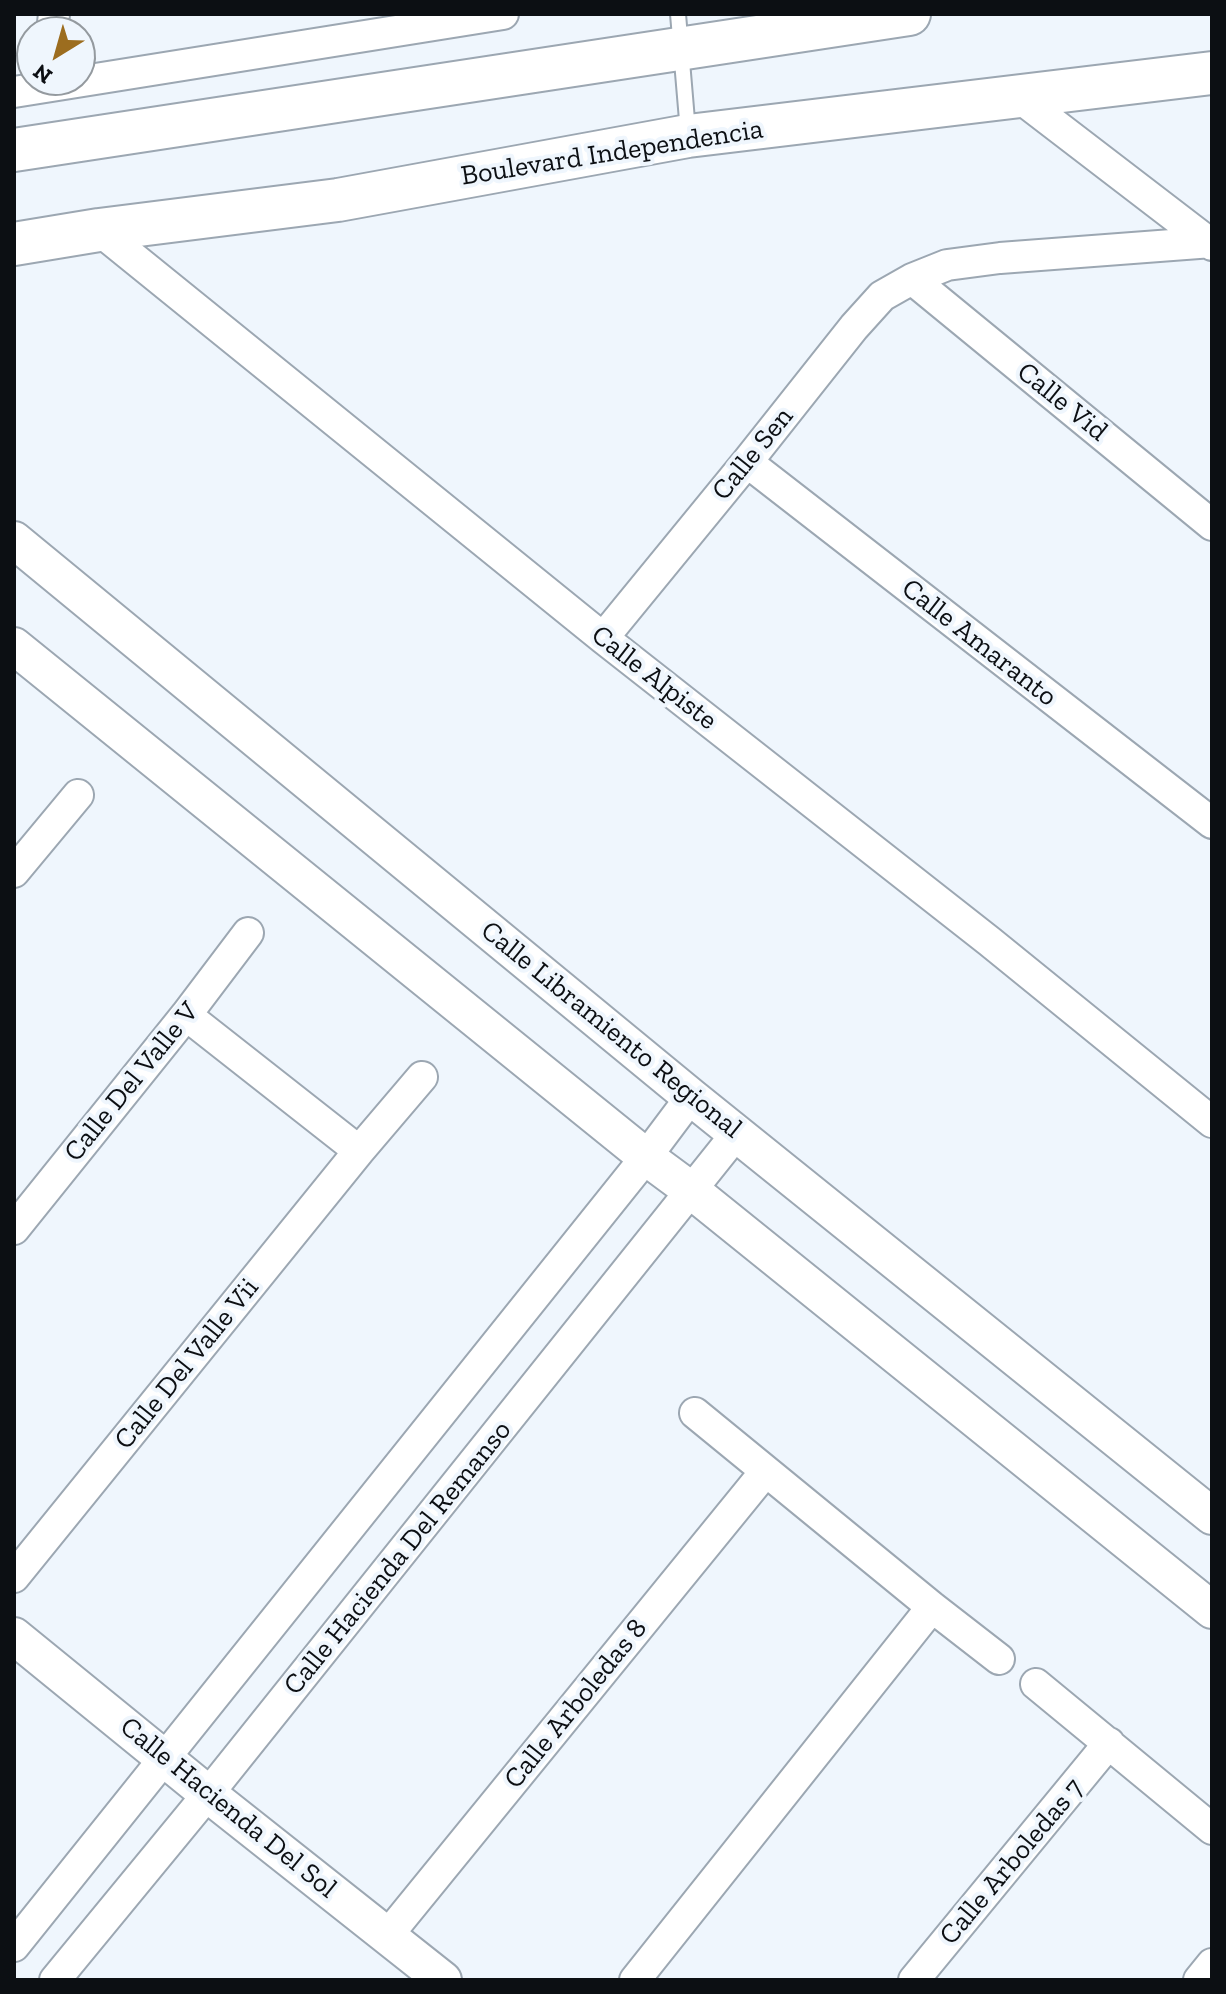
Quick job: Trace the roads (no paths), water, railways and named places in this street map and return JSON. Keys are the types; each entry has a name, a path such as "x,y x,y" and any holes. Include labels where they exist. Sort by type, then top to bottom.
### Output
{"main road":[{"path":"14,150 424,89 680,31 909,14"},
{"name":"Boulevard Independencia","path":"14,244 99,230 338,200 688,136 1212,73"}],"street":[{"path":"96,76 493,15"},
{"path":"1019,97 1211,243"},
{"name":"Calle Alpiste","path":"99,230 603,638 989,941 1207,1107"},
{"name":"Calle Sen","path":"603,638 882,296 912,279 947,265 1000,258 1211,243"},
{"name":"Calle Vid","path":"912,279 1212,525"},
{"name":"Calle Amaranto","path":"747,462 1212,823"},
{"name":"Calle Libramiento Regional","path":"14,540 691,1097 1212,1516"},
{"path":"14,646 1212,1610"},
{"path":"14,872 78,795"},
{"name":"Calle Del Valle V","path":"14,1229 248,933"},
{"path":"186,1015 359,1151"},
{"name":"Calle Del Valle Vii","path":"14,1577 422,1077"},
{"name":"Calle Hacienda Del Remanso","path":"14,1946 691,1097"},
{"name":"Calle Hacienda Del Remanso","path":"55,1980 208,1794 737,1133"},
{"path":"695,1413 999,1659"},
{"name":"Calle Arboledas 8","path":"387,1936 765,1472"},
{"path":"635,1980 932,1607"},
{"name":"Calle Hacienda Del Sol","path":"14,1636 443,1980"},
{"path":"1036,1684 1212,1829"},
{"name":"Calle Arboledas 7","path":"914,1980 1109,1743"},
{"path":"1199,1980 1212,1964"}],"lane":[{"path":"680,31 688,136"}]}
